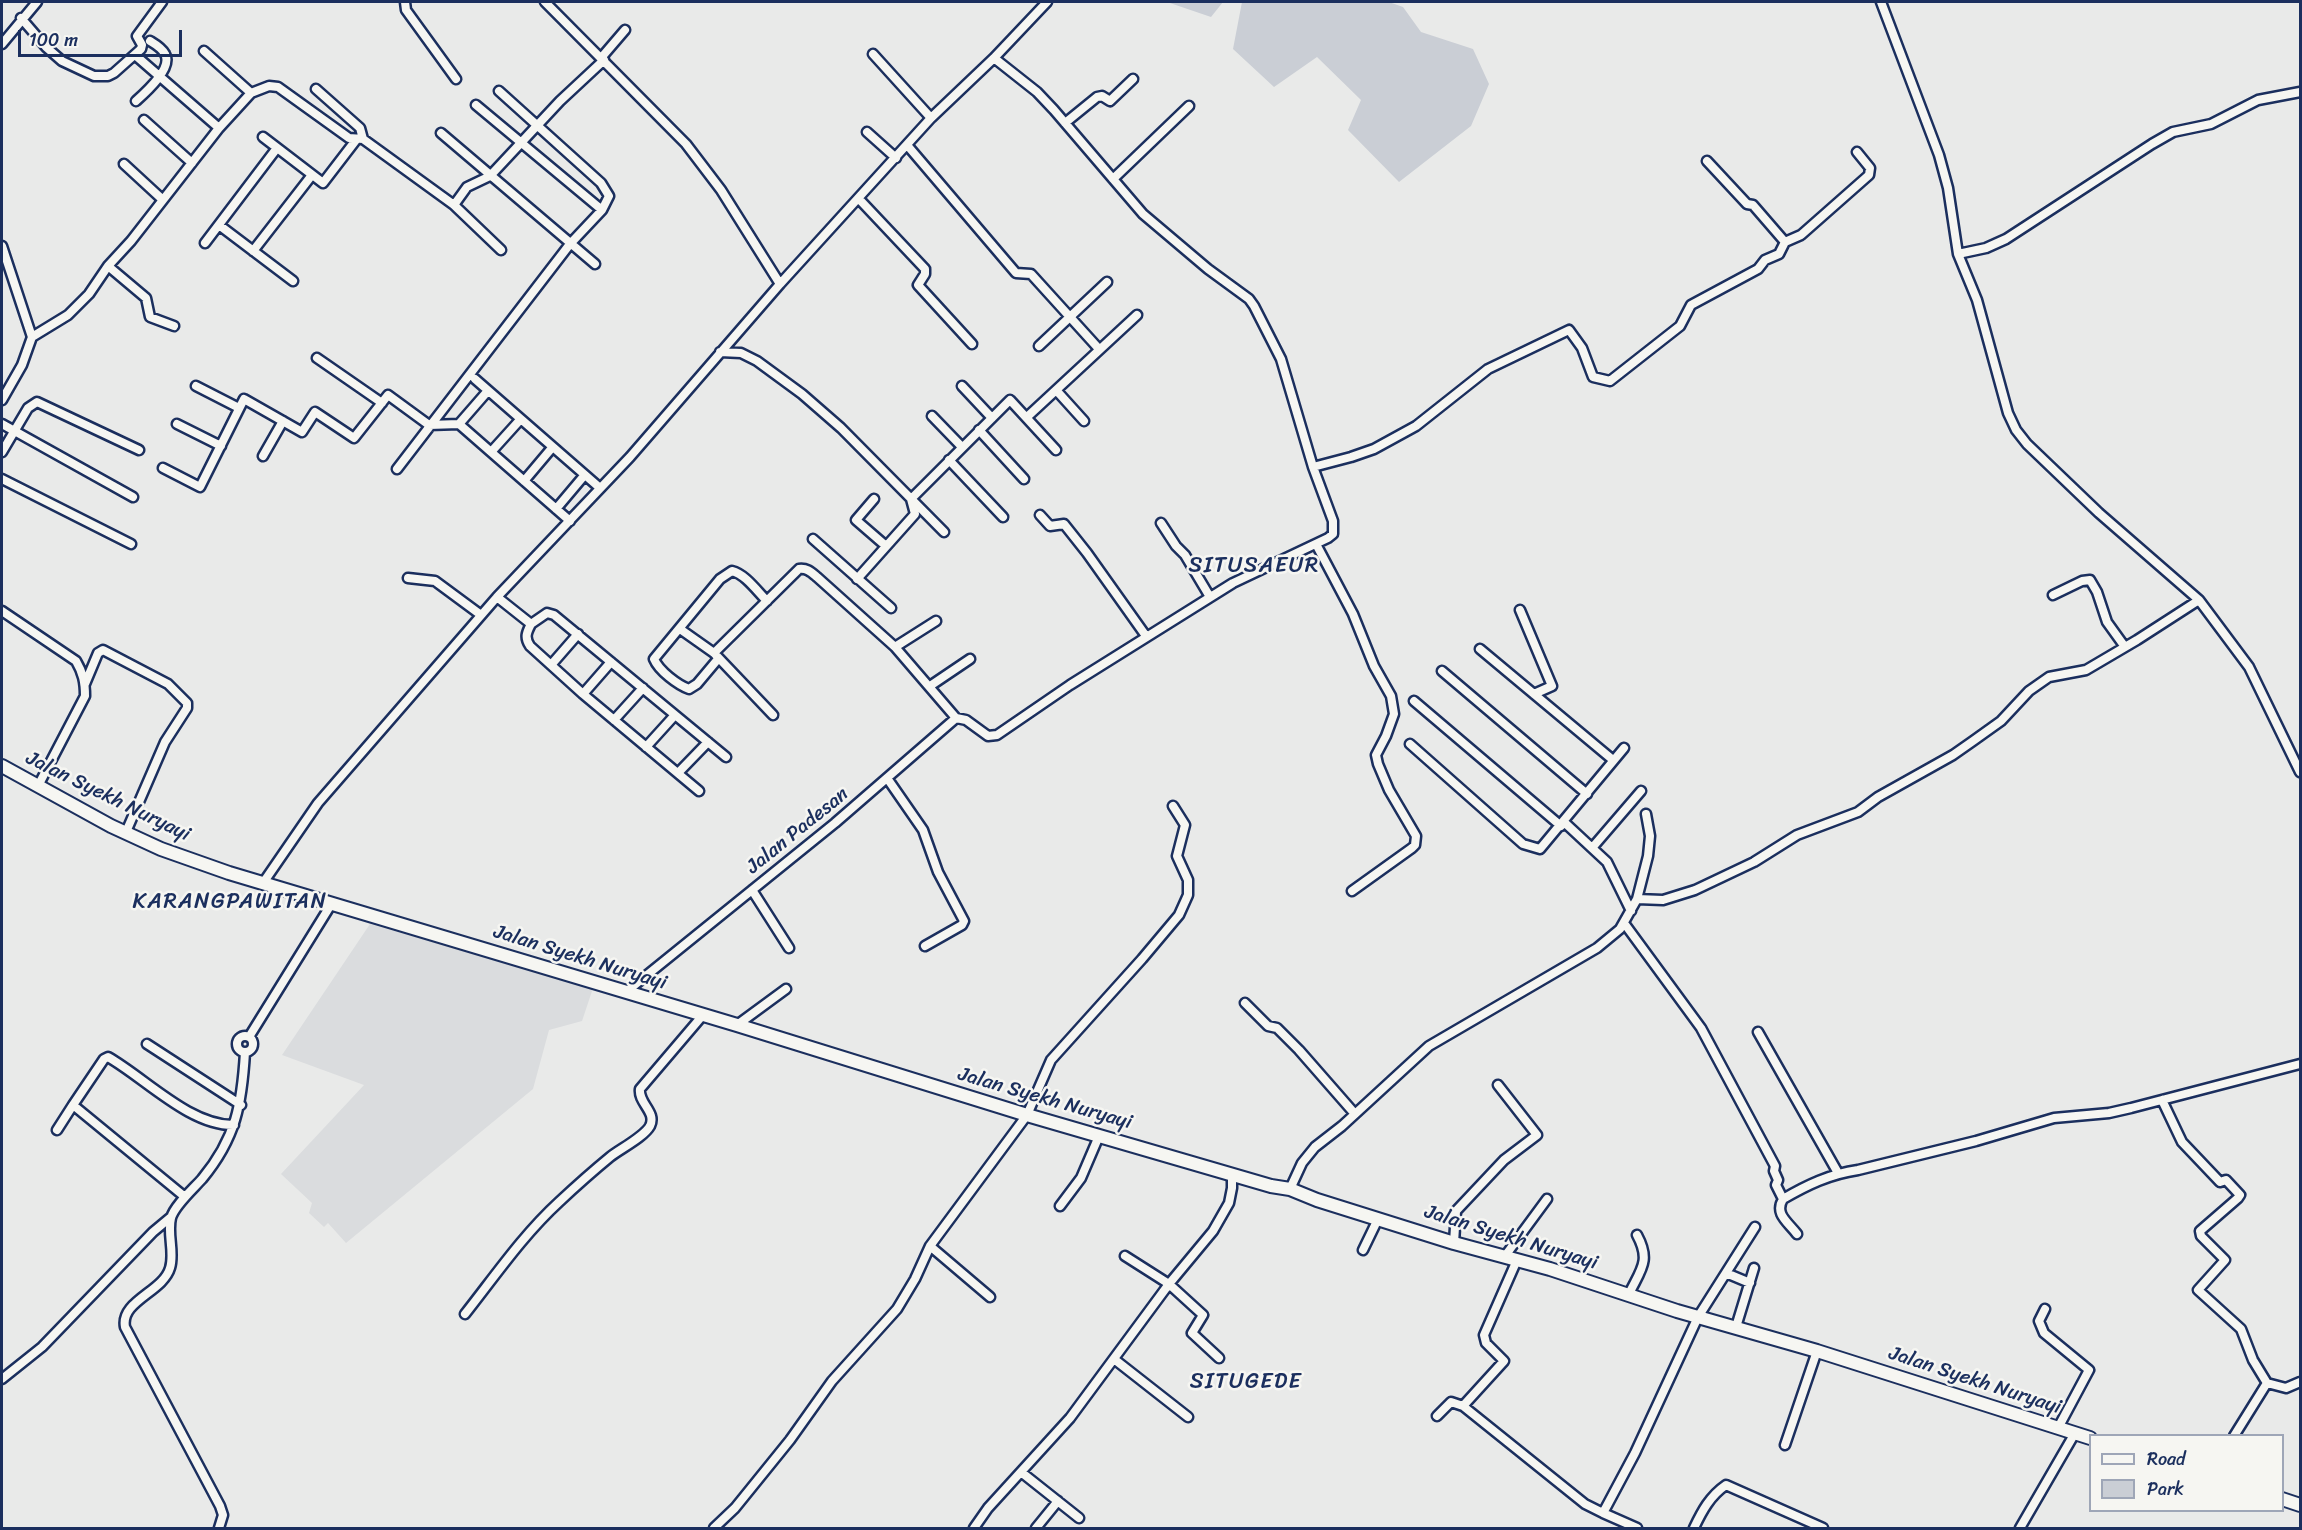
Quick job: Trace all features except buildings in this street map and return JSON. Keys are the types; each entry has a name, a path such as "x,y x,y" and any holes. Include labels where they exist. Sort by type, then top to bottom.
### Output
{"main road":[{"name":"Jalan Syekh Nuryayi","path":"2,767 126,832 185,858 1027,1115 1271,1186 1290,1189 1317,1200 1454,1243 1629,1294 2089,1437"},
{"path":"2284,1499 2301,1505"}],"street":[{"path":"2,44 21,18 37,2"},
{"path":"21,18 46,47 62,61 94,76 108,76 135,55 142,46 137,36 162,2"},
{"path":"405,2 406,9 456,79"},
{"path":"545,2 705,166 780,284"},
{"path":"263,883 318,803 497,597 659,425 780,284 931,118 1047,2"},
{"path":"1881,2 1939,155 1948,188 1958,254 1977,300 2008,413 2016,430 2027,444 2099,513 2199,600 2249,667 2301,772"},
{"path":"453,205 467,187 490,176 521,140 603,59 625,30"},
{"path":"136,101 166,66 166,56 150,40"},
{"path":"204,51 250,93"},
{"path":"873,54 931,118"},
{"path":"135,55 219,128"},
{"path":"767,601 742,576 732,571 720,579 654,659 656,664 686,689 693,688 716,656 767,601 799,570 809,570 895,647 956,718 964,719 992,737 1210,597 1333,534 1334,526 1313,467 1281,359 1260,314 1249,299 1208,269 1143,214 1037,92 994,57"},
{"path":"1065,123 1097,97 1102,96 1110,101 1133,80"},
{"path":"32,337 68,315 91,290 219,128 250,93 269,86 278,87 349,138 360,140 453,205 501,250"},
{"path":"263,137 323,183 360,140 360,128 316,88"},
{"path":"397,469 570,244 602,210 609,196 601,183 499,92"},
{"path":"1958,254 1986,248 2006,239 2173,132 2211,124 2258,100 2301,93"},
{"path":"476,105 521,140 602,210"},
{"path":"1113,179 1189,106"},
{"path":"144,120 192,163"},
{"path":"867,132 896,158"},
{"path":"441,133 595,264"},
{"path":"907,145 1016,273 1031,274 1099,349"},
{"path":"205,243 277,148"},
{"path":"1313,467 1374,449 1416,426 1488,369 1569,330 1586,355 1593,377 1609,382 1680,326 1691,305 1758,269 1765,260 1779,254 1785,242 1801,235 1869,175 1870,168 1857,152"},
{"path":"1707,161 1747,204 1753,205 1785,242"},
{"path":"124,164 163,200"},
{"path":"253,251 312,175"},
{"path":"859,199 925,269 925,274 918,285 972,344"},
{"path":"219,225 293,281"},
{"path":"2,246 32,337 22,365 2,400"},
{"path":"108,266 146,298 150,317 174,326"},
{"path":"1039,346 1107,282"},
{"path":"1027,417 1137,315"},
{"path":"720,352 741,354 757,361 802,394 842,428 944,532"},
{"path":"317,358 382,403"},
{"path":"475,379 600,488"},
{"path":"196,386 239,408"},
{"path":"962,386 992,418"},
{"path":"1056,390 1084,421"},
{"path":"459,424 486,393"},
{"path":"164,468 200,487 244,399 302,432 315,412 354,438 388,395 429,425 459,424 570,521"},
{"path":"911,499 1010,400 1056,450"},
{"path":"2,452 28,408 37,402 139,450"},
{"path":"932,416 962,447"},
{"path":"263,456 283,421"},
{"path":"491,452 519,421"},
{"path":"2,424 133,497"},
{"path":"177,424 221,446"},
{"path":"979,430 1024,478"},
{"path":"524,481 551,449"},
{"path":"949,460 1003,517"},
{"path":"556,509 583,477"},
{"path":"2,479 131,544"},
{"path":"874,499 856,520 886,546"},
{"path":"857,579 915,514 911,499"},
{"path":"1040,515 1050,526 1064,524 1146,636"},
{"path":"1161,523 1185,555 1210,597"},
{"path":"813,539 891,608"},
{"path":"1316,544 1353,614 1374,666 1391,696 1394,714 1378,751 1378,764 1389,790 1416,836 1415,845 1412,848 1352,891"},
{"path":"408,578 435,581 481,615"},
{"path":"2053,595 2082,581 2090,580 2097,592 2107,622 2125,647"},
{"path":"497,597 531,624"},
{"path":"1637,899 1663,900 1695,890 1754,862 1797,835 1850,816 1878,797 1967,746 2001,721 2043,681 2056,674 2081,672 2199,600"},
{"path":"1520,610 1552,686 1534,694"},
{"path":"2,611 76,661 83,672 85,696 38,786"},
{"path":"699,791 583,694 526,641 526,634 531,624 547,613 554,615 726,757"},
{"path":"895,647 936,621"},
{"path":"680,629 716,656 773,715"},
{"path":"551,665 578,634"},
{"path":"1480,649 1613,760"},
{"path":"85,684 98,653 103,650 168,684 187,704 187,708 165,742 126,832"},
{"path":"930,686 970,659"},
{"path":"583,694 611,662"},
{"path":"1442,671 1587,794"},
{"path":"614,720 643,688"},
{"path":"1414,701 1607,862 1631,911"},
{"path":"646,747 675,715"},
{"name":"Jalan Padesan","path":"626,992 887,778 956,718"},
{"path":"678,773 708,742"},
{"path":"1410,744 1523,844 1540,849 1624,748"},
{"path":"887,778 923,830 938,872 964,921 925,946"},
{"path":"1592,848 1641,790"},
{"path":"714,1528 735,1508 790,1440 832,1381 897,1309 915,1279 930,1246 1027,1115 1047,1065 1179,915 1188,895 1188,880 1177,856 1185,825 1173,806"},
{"path":"1290,1189 1308,1155 1429,1046 1597,948 1620,929 1637,899 1648,856 1650,836 1646,814"},
{"path":"752,890 789,948"},
{"path":"249,1037 332,903"},
{"path":"1624,923 1701,1028 1775,1166 1774,1171 1778,1180 1776,1185 1783,1199"},
{"path":"737,1025 786,989"},
{"path":"1245,1003 1268,1026 1277,1028 1299,1050 1355,1114"},
{"path":"465,1314 514,1252 558,1203 609,1157 647,1130 652,1119 651,1113 641,1099 640,1089 704,1015"},
{"path":"1758,1032 1838,1173"},
{"path":"243,1036 252,1040 253,1047 245,1052 239,1050 237,1042 243,1036"},
{"path":"147,1044 241,1105"},
{"path":"2,1379 42,1347 153,1232 171,1217 219,1155 241,1105 245,1052"},
{"path":"57,1130 104,1059 108,1057 189,1113 214,1124 234,1125"},
{"path":"1797,1234 1780,1212 1779,1206 1783,1199 1803,1187 1838,1173 1976,1141 2054,1119 2109,1113 2301,1064"},
{"path":"1454,1243 1456,1211 1504,1160 1537,1135 1498,1085"},
{"path":"2162,1100 2182,1142 2220,1182 2226,1180 2240,1195 2200,1231 2201,1236 2225,1260 2198,1290 2241,1329 2253,1360 2267,1383 2286,1388 2301,1382"},
{"path":"73,1105 185,1197"},
{"path":"1060,1206 1081,1178 1099,1136"},
{"path":"974,1528 988,1508 1070,1418 1169,1284 1213,1231 1225,1212 1232,1188 1232,1174"},
{"path":"1463,1406 1504,1361 1486,1343 1484,1335 1511,1258 1547,1199"},
{"path":"171,1217 170,1268 157,1286 128,1311 124,1319 125,1327 220,1506 224,1515 219,1528"},
{"path":"1363,1250 1378,1219"},
{"path":"1603,1513 1635,1453 1698,1317 1755,1227"},
{"path":"1629,1294 1645,1256 1644,1248 1637,1235"},
{"path":"930,1246 990,1296"},
{"path":"1125,1256 1169,1284 1203,1315 1192,1333 1219,1358"},
{"path":"1736,1327 1754,1268"},
{"path":"1726,1273 1750,1283"},
{"path":"2045,1309 2039,1321 2044,1333 2089,1370 2058,1428"},
{"path":"1785,1445 1817,1352"},
{"path":"1114,1359 1188,1417"},
{"path":"2235,1434 2267,1383"},
{"path":"1437,1416 1451,1402 1463,1406 1585,1504 1637,1528"},
{"path":"2020,1528 2075,1433"},
{"path":"1021,1472 1079,1518"},
{"path":"1694,1528 1705,1506 1717,1491 1726,1485 1823,1528"},
{"path":"1036,1528 1058,1501"}],"shaded area":[{"path":"370,924 593,988 582,1021 549,1030 533,1089 346,1243 328,1223 324,1227 309,1213 312,1203 281,1174 364,1085 282,1055"}],"green space":[{"path":"1167,2 1223,2 1211,17"},
{"path":"1242,2 1389,2 1403,7 1421,32 1473,49 1489,84 1471,126 1399,182 1348,130 1361,100 1317,57 1274,87 1233,49"}],"district":[{"name":"SITUSAEUR","path":"1254,566"},
{"name":"KARANGPAWITAN","path":"230,902"},
{"name":"SITUGEDE","path":"1246,1382"}]}
